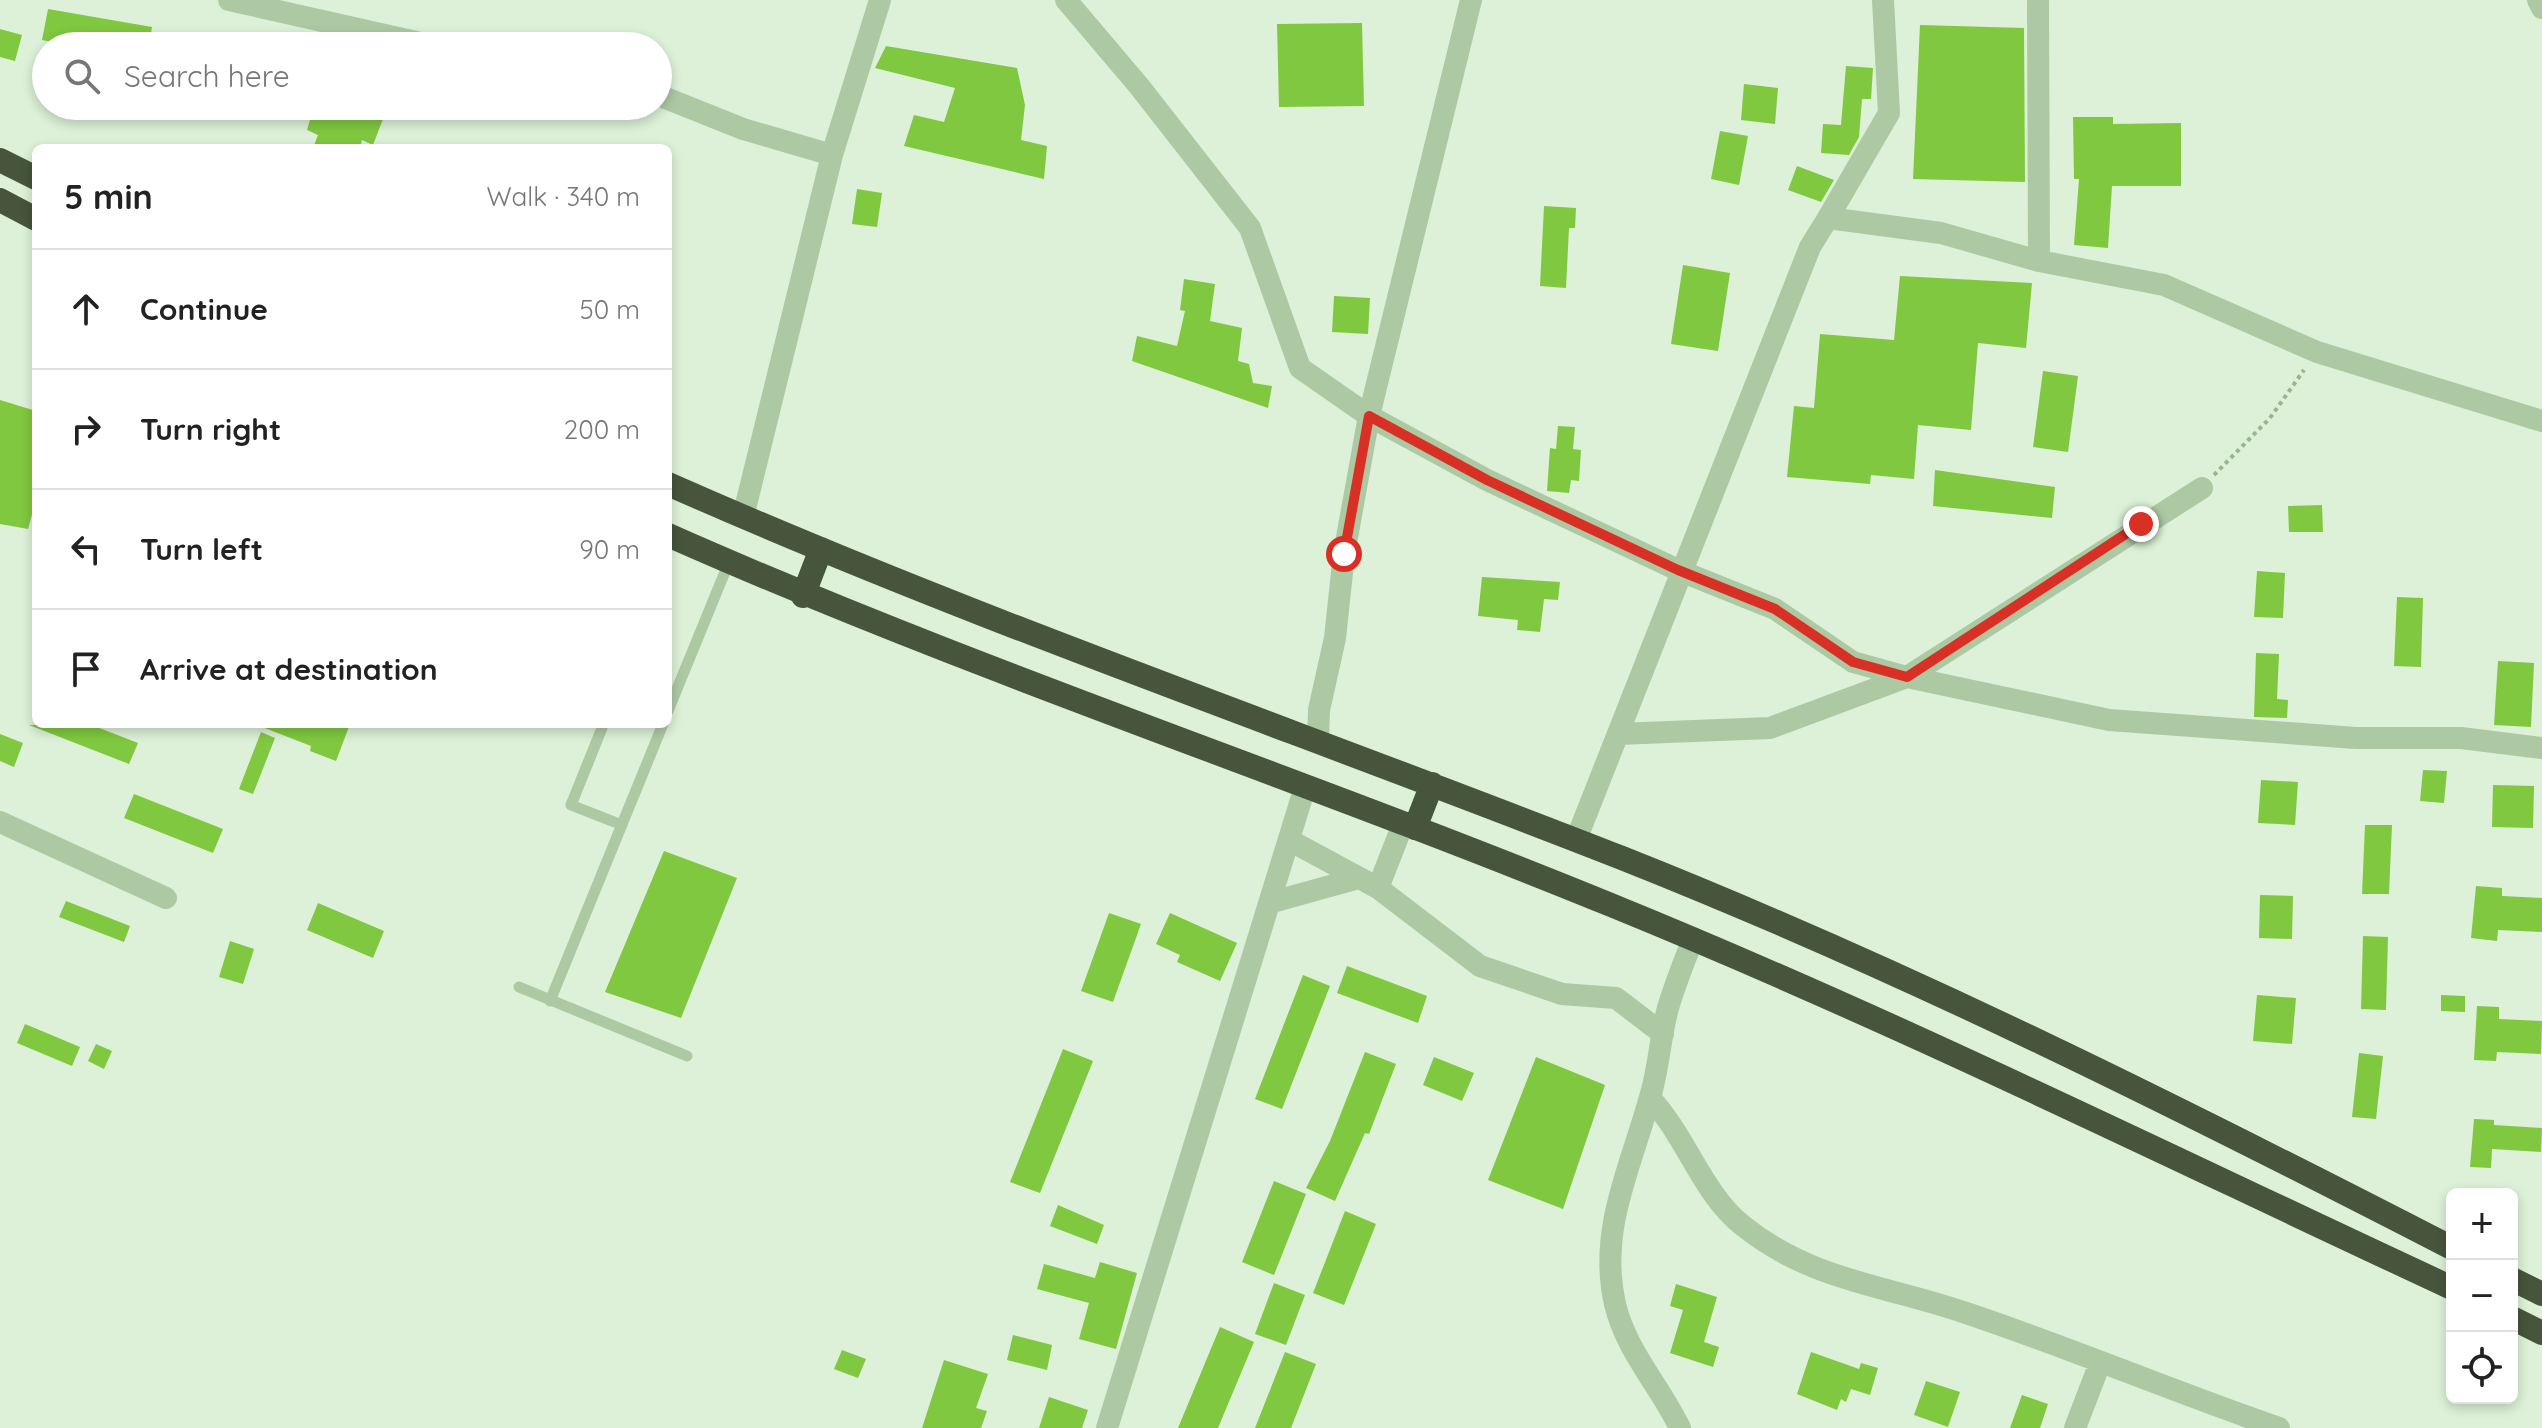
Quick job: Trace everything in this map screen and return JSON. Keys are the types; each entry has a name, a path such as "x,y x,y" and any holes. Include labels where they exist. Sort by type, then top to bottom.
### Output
{"highway":[{"path":"0,160 32,176"},
{"path":"0,200 32,217"},
{"path":"672,486 821,549 1576,840 1811,937 1990,1017 2199,1118 2446,1245"},
{"path":"672,537 803,596 1409,826 1693,939 1970,1059 2446,1285"},
{"path":"803,596 821,549"},
{"path":"1409,826 1432,784"},
{"path":"2518,1282 2542,1294"},
{"path":"2518,1321 2542,1333"}],"street":[{"path":"229,0 372,32"},
{"path":"743,517 832,155 880,0"},
{"path":"1066,0 1139,86 1250,228 1300,368 1369,416 1487,480 1683,572 1775,609 1853,662 1907,677 2109,720 2356,738 2461,738 2542,748"},
{"path":"1318,742 1319,710 1335,638 1344,554 1369,416 1471,0"},
{"path":"1576,840 1810,247 1889,113 1883,0"},
{"path":"2038,0 2039,261"},
{"path":"2538,0 2542,8"},
{"path":"672,101 743,129 832,155"},
{"path":"1828,218 1941,233 2039,261 2164,285 2317,352 2542,421"},
{"path":"1618,734 1770,728 1907,677 2202,488"},
{"path":"1107,1428 1305,787"},
{"path":"0,822 166,898"},
{"path":"1269,903 1368,883 1409,826"},
{"path":"1289,840 1368,883 1480,966 1562,994 1616,998 1663,1034"},
{"path":"1680,1428 1622,1330 1611,1279 1612,1224 1650,1098 1668,1010 1693,939"},
{"path":"1650,1098 1668,1117 1719,1202 1739,1222 1778,1251 1813,1269 1965,1312 2100,1363 2236,1420 2279,1428"},
{"path":"2075,1428 2100,1363"}],"lane":[{"path":"672,701 729,562"},
{"path":"602,728 571,805 622,825"},
{"path":"550,1001 661,728"},
{"path":"519,987 687,1056"}],"path":[{"path":"2202,488 2270,418 2317,352"}],"building":[{"path":"48,9 152,27 151,32 44,32"},
{"path":"1362,23 1364,106 1279,107 1277,24"},
{"path":"1920,25 2024,28 2025,182 1913,179"},
{"path":"0,29 22,35 15,61 0,57"},
{"path":"886,46 1017,68 1025,105 1021,140 1047,146 1044,179 904,146 914,115 944,122 955,88 875,68"},
{"path":"1846,66 1873,68 1871,99 1862,99 1859,137 1849,155 1821,153 1823,124 1841,125"},
{"path":"1744,84 1778,88 1775,124 1741,120"},
{"path":"2073,117 2113,117 2113,124 2181,123 2181,186 2112,186 2108,248 2074,245 2079,179 2074,179"},
{"path":"310,120 383,120 373,144 362,140 361,144 315,144 318,135 307,130"},
{"path":"1720,131 1748,136 1739,185 1711,179"},
{"path":"1797,166 1834,180 1821,202 1788,190"},
{"path":"857,189 882,193 877,227 852,224"},
{"path":"1544,206 1576,208 1575,228 1569,228 1566,288 1540,286"},
{"path":"1683,265 1730,273 1718,351 1671,344"},
{"path":"1900,276 2032,283 2026,348 1978,343 1971,430 1918,425 1914,479 1871,475 1870,484 1787,477 1794,406 1814,408 1820,334 1894,340"},
{"path":"1184,279 1215,284 1210,321 1242,328 1238,361 1249,364 1253,383 1272,386 1268,408 1132,361 1137,336 1177,346 1185,311 1180,310"},
{"path":"1334,296 1370,298 1368,334 1332,332"},
{"path":"2043,371 2078,376 2068,452 2033,447"},
{"path":"0,400 32,410 32,514 28,529 0,524"},
{"path":"1558,426 1575,427 1573,449 1581,450 1579,481 1571,480 1569,493 1547,491 1550,448 1556,449"},
{"path":"1935,470 2055,487 2052,518 1933,506"},
{"path":"2322,505 2323,532 2289,532 2288,506"},
{"path":"2257,571 2285,573 2283,618 2254,617"},
{"path":"1482,577 1560,582 1558,600 1544,599 1540,632 1517,630 1518,620 1478,616"},
{"path":"2397,597 2423,598 2421,667 2394,666"},
{"path":"2256,653 2279,654 2277,699 2288,700 2287,718 2254,717"},
{"path":"2498,661 2534,663 2531,727 2494,725"},
{"path":"37,728 99,728 138,743 129,764"},
{"path":"265,728 348,728 336,761 310,751 311,746"},
{"path":"261,732 275,738 253,794 239,789"},
{"path":"0,734 23,743 14,767 0,761"},
{"path":"2423,770 2447,771 2444,803 2420,801"},
{"path":"2261,780 2298,782 2295,825 2258,823"},
{"path":"2493,785 2534,786 2533,828 2492,827"},
{"path":"134,794 223,829 213,853 124,818"},
{"path":"2365,825 2392,825 2389,894 2362,894"},
{"path":"664,851 737,878 681,1018 605,992"},
{"path":"2476,886 2502,888 2502,896 2542,898 2542,932 2498,930 2497,941 2471,938"},
{"path":"2260,895 2293,896 2292,939 2259,938"},
{"path":"66,901 130,926 124,942 59,917"},
{"path":"318,903 384,931 373,958 307,930"},
{"path":"1109,913 1141,924 1113,1002 1081,991"},
{"path":"1170,913 1237,943 1220,981 1177,962 1180,955 1156,944"},
{"path":"2363,936 2388,937 2386,1010 2361,1009"},
{"path":"230,941 254,949 243,984 219,977"},
{"path":"1347,966 1427,996 1418,1023 1337,993"},
{"path":"1303,975 1330,986 1282,1109 1255,1099"},
{"path":"2257,995 2296,998 2292,1044 2253,1041"},
{"path":"2441,995 2465,996 2465,1012 2441,1011"},
{"path":"2477,1006 2499,1007 2499,1019 2542,1021 2541,1054 2497,1052 2496,1061 2474,1060"},
{"path":"25,1024 80,1047 72,1066 17,1043"},
{"path":"96,1044 112,1051 104,1069 88,1061"},
{"path":"1063,1049 1093,1061 1040,1193 1010,1182"},
{"path":"1365,1052 1396,1064 1369,1134 1365,1133 1335,1201 1306,1188 1330,1141"},
{"path":"2359,1053 2383,1056 2376,1119 2352,1117"},
{"path":"1434,1057 1474,1073 1462,1101 1423,1085"},
{"path":"1536,1057 1605,1085 1563,1209 1488,1180"},
{"path":"2474,1119 2494,1120 2494,1125 2542,1128 2541,1152 2492,1149 2491,1168 2470,1167"},
{"path":"1274,1181 1306,1194 1274,1275 1242,1262"},
{"path":"1058,1205 1104,1225 1097,1244 1050,1226"},
{"path":"1345,1211 1376,1224 1344,1305 1313,1293"},
{"path":"1100,1262 1137,1273 1116,1349 1079,1339 1089,1303 1037,1289 1044,1264 1095,1278"},
{"path":"1274,1283 1305,1295 1286,1345 1255,1334"},
{"path":"1676,1284 1717,1297 1704,1342 1719,1347 1713,1367 1670,1353 1683,1310 1670,1306"},
{"path":"1220,1327 1254,1342 1218,1428 1178,1428"},
{"path":"1013,1335 1052,1345 1047,1370 1007,1360"},
{"path":"842,1350 866,1359 858,1378 834,1369"},
{"path":"1285,1352 1316,1364 1291,1428 1255,1428"},
{"path":"1811,1352 1859,1369 1861,1363 1878,1368 1870,1395 1851,1389 1846,1402 1841,1399 1837,1410 1797,1394"},
{"path":"944,1360 988,1374 976,1408 987,1411 981,1428 922,1428"},
{"path":"1926,1381 1960,1392 1948,1427 1914,1415"},
{"path":"2022,1395 2048,1404 2040,1428 2010,1428"},
{"path":"1049,1397 1088,1410 1082,1428 1039,1428"}],"route":[{"path":"1344,554 1369,416 1487,480 1678,570 1775,609 1853,662 1907,677 2141,524"}]}
